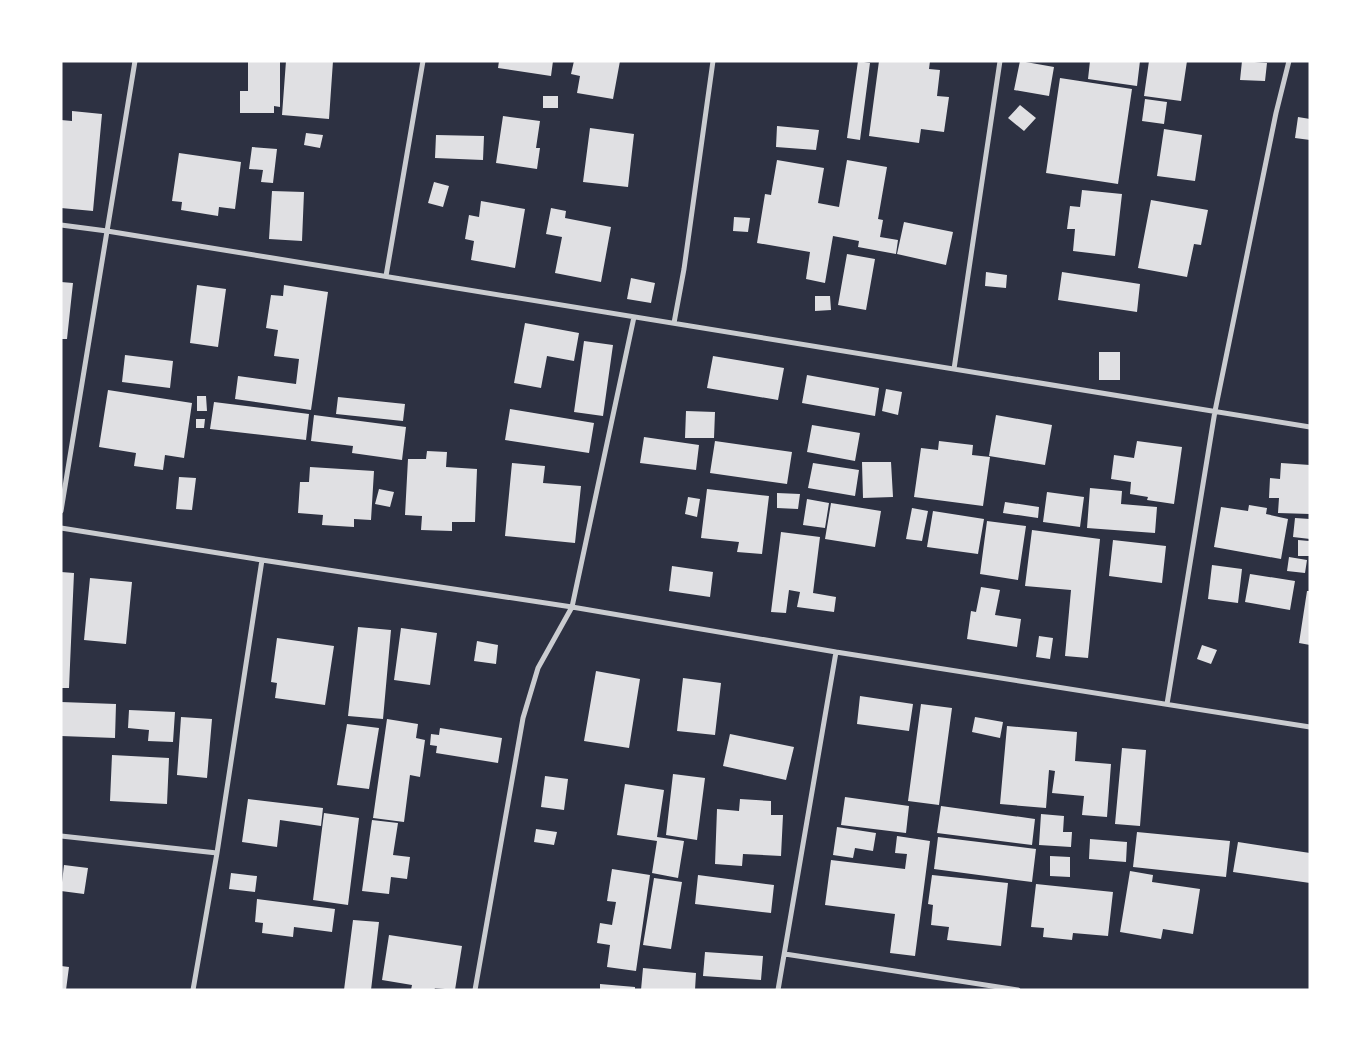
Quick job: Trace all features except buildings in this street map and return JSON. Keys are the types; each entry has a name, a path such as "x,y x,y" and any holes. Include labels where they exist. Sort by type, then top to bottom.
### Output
{"street":[{"path":"61,511 135,61"},
{"path":"386,276 423,61"},
{"path":"674,323 684,269 713,61"},
{"path":"954,369 1000,61"},
{"path":"1167,704 1216,411 1288,61"},
{"path":"61,225 386,276 1310,427"},
{"path":"475,990 523,718 538,668 572,607 634,317"},
{"path":"61,528 572,607 836,652 1310,727"},
{"path":"193,990 217,853 262,560"},
{"path":"778,990 836,652"},
{"path":"61,836 217,853"},
{"path":"785,954 1018,990"}]}
